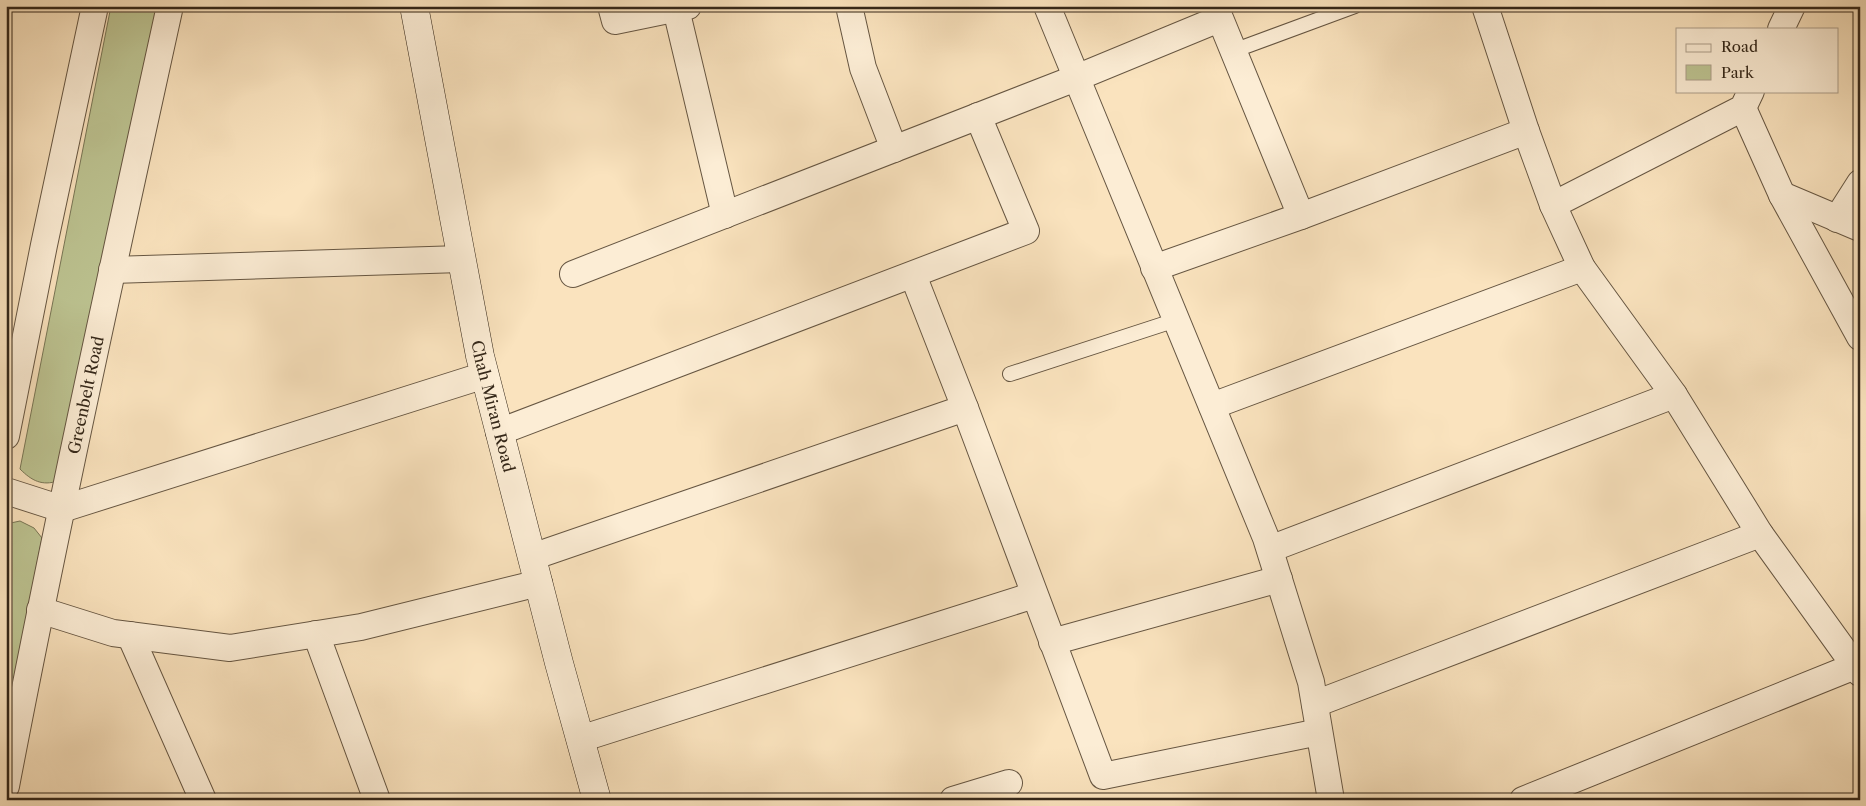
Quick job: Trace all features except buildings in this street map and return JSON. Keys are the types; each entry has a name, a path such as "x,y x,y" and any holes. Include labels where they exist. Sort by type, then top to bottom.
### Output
{"street":[{"path":"6,436 95,6"},
{"name":"Greenbelt Road","path":"6,786 40,610 170,6"},
{"name":"Chah Miran Road","path":"414,6 461,259 485,375 597,800"},
{"path":"611,6 614,21 682,8 725,215"},
{"path":"849,6 863,68 894,149"},
{"path":"1047,6 1270,549 1311,682 1331,800"},
{"path":"1485,6 1526,131 1553,205 1582,268 1674,395 1760,534 1857,670 1524,800"},
{"path":"1781,28 1792,6"},
{"path":"573,274 1076,78 1217,12 1301,216"},
{"path":"1553,205 1747,100 1782,195 1860,337"},
{"path":"499,432 1026,231 978,116"},
{"path":"1154,268 1301,216 1526,131"},
{"path":"1782,195 1848,224 1860,183"},
{"path":"112,270 461,259"},
{"path":"1212,406 1582,268"},
{"path":"913,275 1103,776 1319,732"},
{"path":"6,491 62,509 485,375"},
{"path":"1270,549 1674,395"},
{"path":"532,557 965,408"},
{"path":"1315,704 1760,534"},
{"path":"1052,642 1279,579"},
{"path":"40,610 113,633 230,648 361,627 539,583"},
{"path":"580,739 1034,595"},
{"path":"316,634 377,800"},
{"path":"130,636 203,800"},
{"path":"954,800 1009,783"}],"lane":[{"path":"1233,51 1355,6"},
{"path":"1010,374 1176,320"}],"green space":[{"path":"111,6 160,6 58,481 42,483 29,477 20,469"},
{"path":"20,521 34,528 42,538 6,723 6,524"}]}
